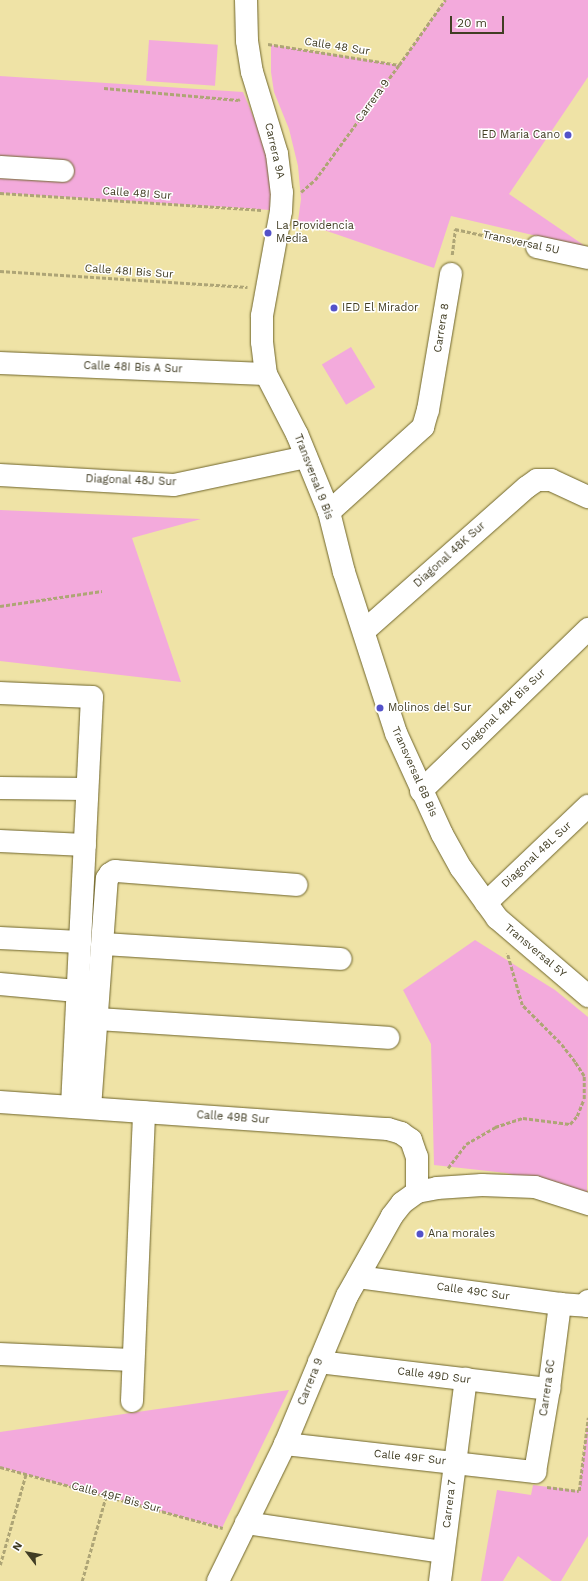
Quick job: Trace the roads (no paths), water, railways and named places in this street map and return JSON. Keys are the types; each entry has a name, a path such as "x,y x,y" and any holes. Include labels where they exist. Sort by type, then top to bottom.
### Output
{"street":[{"name":"Carrera 9A","path":"246,0 248,51 257,90 276,154 282,192 281,211 262,316 262,342 266,374"},
{"path":"0,167 63,171"},
{"name":"Transversal 5U","path":"537,247 588,258"},
{"name":"Carrera 8","path":"329,512 423,427 428,410 451,274"},
{"name":"Calle 48I Bis A Sur","path":"0,363 266,374"},
{"name":"Transversal 9 Bis","path":"266,374 294,427 329,512 344,572 364,631"},
{"name":"Diagonal 48J Sur","path":"0,475 174,485 306,457"},
{"name":"Diagonal 48K Sur","path":"364,631 527,487 537,480 550,480 588,497"},
{"name":"Diagonal 48K Bis Sur","path":"421,790 588,629"},
{"name":"Transversal 6B Bis","path":"364,631 396,733 421,790 461,868 486,903"},
{"path":"0,693 92,697 86,789 85,845 77,991 81,1107"},
{"path":"0,788 86,789"},
{"name":"Diagonal 48L Sur","path":"486,903 588,806"},
{"path":"0,841 85,845"},
{"path":"81,1107 98,1019 107,879 110,874 115,871 296,885"},
{"name":"Transversal 5Y","path":"486,903 497,918 587,992"},
{"path":"0,938 80,942"},
{"path":"103,944 341,959"},
{"path":"0,984 77,991"},
{"path":"98,1019 388,1038"},
{"name":"Calle 49B Sur","path":"0,1102 388,1129 401,1133 411,1140 427,1190"},
{"path":"132,1401 132,1360 144,1112"},
{"path":"427,1190 451,1185 512,1185 535,1187 588,1204"},
{"name":"Carrera 9","path":"218,1581 237,1526 285,1444 336,1320 358,1277 392,1216 402,1203 427,1190"},
{"name":"Calle 49C Sur","path":"358,1277 560,1304 588,1304"},
{"name":"Carrera 6C","path":"535,1472 549,1389 560,1304"},
{"path":"0,1354 132,1360"},
{"name":"Calle 49D Sur","path":"319,1362 549,1389"},
{"name":"Carrera 7","path":"440,1581 466,1379"},
{"name":"Calle 49F Sur","path":"285,1444 535,1472"},
{"path":"237,1526 443,1552"}],"place":[{"name":"IED Maria Cano","path":"568,135"},
{"name":"La Providencia Media","path":"268,233"},
{"name":"IED El Mirador","path":"334,308"},
{"name":"Molinos del Sur","path":"380,708"},
{"name":"Ana morales","path":"420,1234"}]}
